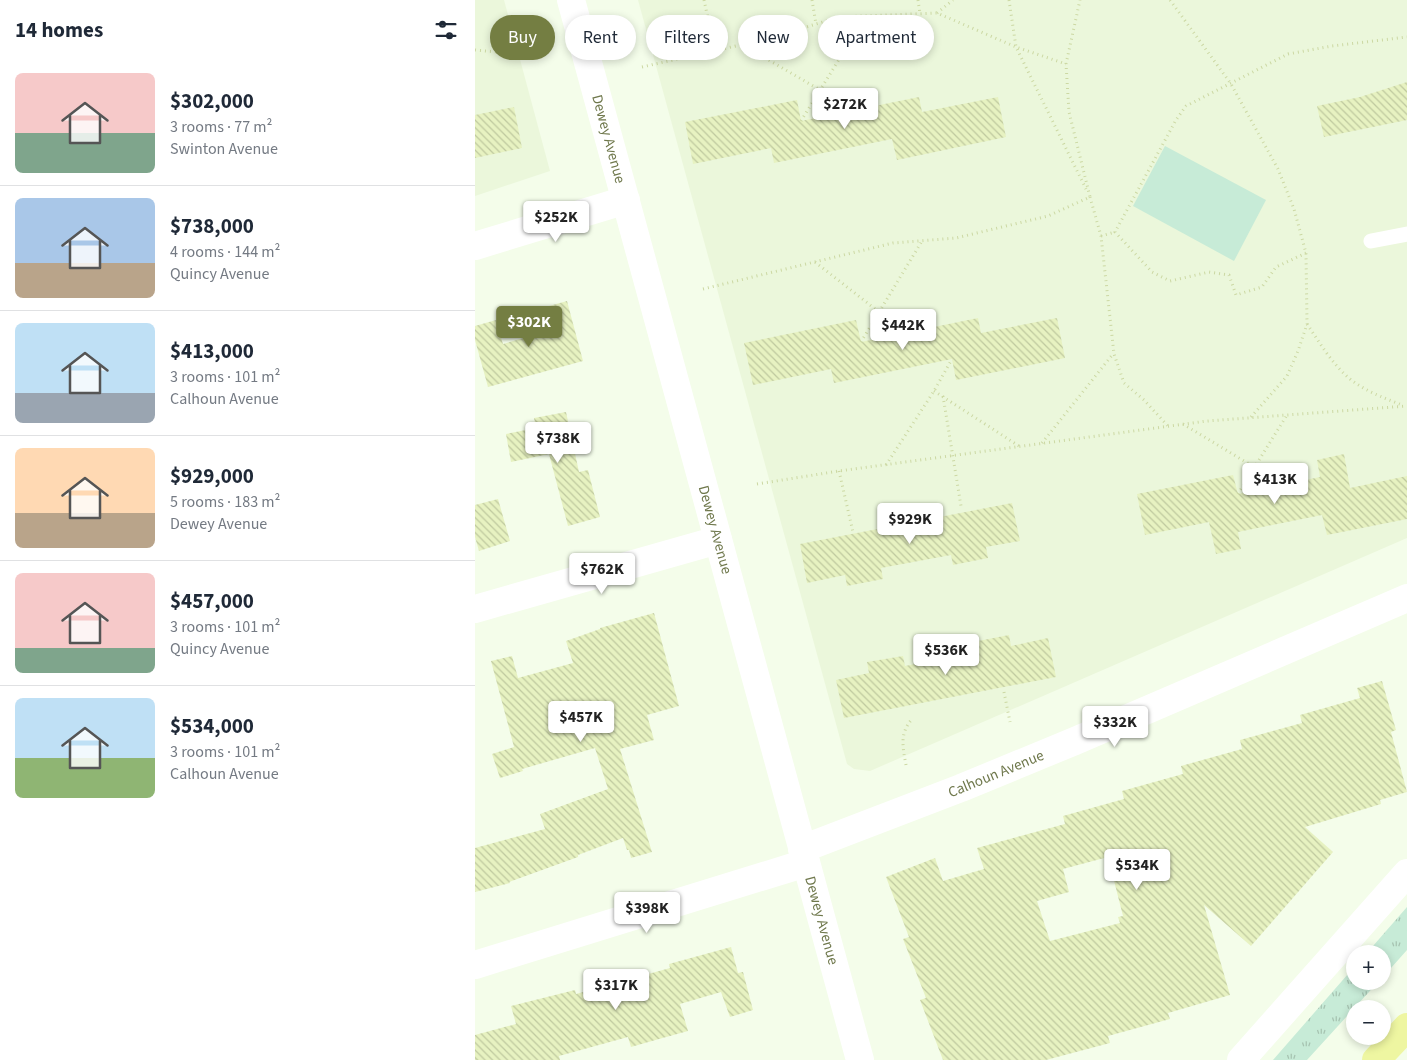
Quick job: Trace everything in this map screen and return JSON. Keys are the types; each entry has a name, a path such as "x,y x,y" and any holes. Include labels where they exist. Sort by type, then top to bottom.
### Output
{"highway":[{"path":"1376,1060 1407,1027"}],"street":[{"name":"Dewey Avenue","path":"571,0 859,1060"},
{"path":"475,246 626,200"},
{"path":"475,609 718,540"},
{"name":"Calhoun Avenue","path":"475,965 804,856 952,791 1067,745 1407,598"},
{"path":"1240,1058 1407,873"}],"lane":[{"path":"1371,241 1407,234"}],"path":[{"path":"704,0 707,15"},
{"path":"808,26 816,24 812,0"},
{"path":"918,0 920,14"},
{"path":"937,13 953,0"},
{"path":"1009,0 1016,48 1090,197"},
{"path":"1080,0 1066,64 1069,112 1101,236 1114,354 1125,383 1168,426"},
{"path":"1170,0 1231,84 1278,169 1294,208 1306,253 1307,324 1287,376 1251,418"},
{"path":"893,15 937,13 1016,48 1066,64"},
{"path":"1101,236 1115,232 1175,120 1186,106 1288,54 1332,46 1407,37"},
{"path":"475,50 490,51"},
{"path":"642,67 674,60"},
{"path":"768,60 820,90"},
{"path":"801,121 839,60"},
{"path":"703,289 893,243 956,238 1048,216 1090,197"},
{"path":"1115,232 1152,272 1170,280 1209,272 1229,275 1236,295 1262,287 1276,267 1306,253"},
{"path":"861,342 922,241"},
{"path":"815,262 879,312"},
{"path":"1307,324 1333,362 1350,379 1368,391 1407,406"},
{"path":"1041,443 1114,354"},
{"path":"886,465 934,391 952,359"},
{"path":"934,391 1019,446"},
{"path":"943,396 961,506"},
{"path":"757,484 1183,424 1402,405"},
{"path":"1237,494 1287,414"},
{"path":"1183,424 1254,467"},
{"path":"839,471 853,532"},
{"path":"1004,692 1010,722"},
{"path":"906,765 901,743 906,726 911,719"}],"shaded area":[{"path":"475,0 504,0 508,15 490,15 490,60 520,60 550,171 475,196"},
{"path":"638,0 1407,0 1407,538 870,771 854,769 847,764 654,60 728,60 728,15 646,15 646,29"}],"green space":[{"path":"1165,146 1266,200 1234,261 1133,206"},
{"path":"1407,907 1407,950 1391,968 1391,945 1374,945"},
{"path":"1346,976 1346,990 1371,990 1362,1000 1346,1000 1346,1017 1307,1060 1273,1060"}],"building":[{"path":"1407,82 1407,120 1324,137 1317,106 1360,97"},
{"path":"919,97 922,112 998,97 1006,137 897,160 892,139 774,163 771,148 693,164 685,122 797,100 801,121"},
{"path":"514,107 522,148 475,158 475,115"},
{"path":"567,301 583,361 488,387 475,340 475,326 496,320 503,344 548,331 542,308"},
{"path":"978,318 981,333 1057,318 1065,358 956,380 952,359 834,383 831,369 753,385 744,343 856,320 861,342"},
{"path":"566,412 579,472 588,470 600,517 568,526 549,454 511,462 506,434 536,428 534,418"},
{"path":"1344,454 1350,488 1407,476 1407,519 1327,535 1322,515 1238,532 1241,549 1216,554 1209,522 1145,535 1137,494 1233,475 1238,494 1320,477 1317,460"},
{"path":"498,499 510,541 479,551 475,537 475,505"},
{"path":"1012,503 1020,541 986,547 988,558 953,565 951,555 881,568 883,579 847,586 845,575 807,583 800,544"},
{"path":"654,613 679,706 647,715 654,740 620,749 652,852 631,858 623,838 510,883 475,892 475,848 545,829 540,814 608,789 595,748 522,769 523,771 500,778 492,754 514,747 491,661 512,656 518,678 573,663 566,641 600,628"},
{"path":"1009,635 1011,646 1048,638 1056,677 844,718 836,680 869,673 867,662 903,656 905,666 975,652 973,642"},
{"path":"1382,681 1396,730 1391,732 1407,792 1380,800 1381,804 1305,827 1333,852 1251,946 1204,905 1230,995 1168,1013 1170,1019 1108,1036 1110,1043 1046,1060 943,1060 920,1000 926,998 903,939 909,937 886,877 935,858 943,881 984,869 977,848 1065,824 1063,816 1124,799 1122,791 1183,774 1181,766 1242,749 1240,740 1302,723 1300,715 1360,698 1357,688","holes":["1108,857 1123,916 1118,917 1120,923 1050,941 1037,901 1069,892 1063,869"]},
{"path":"731,947 738,973 743,972 753,1010 730,1017 721,992 680,1004 688,1031 631,1047 628,1037 559,1056 560,1060 475,1060 475,1035 516,1024 511,1006 575,990 576,994 670,968 669,964"}]}
